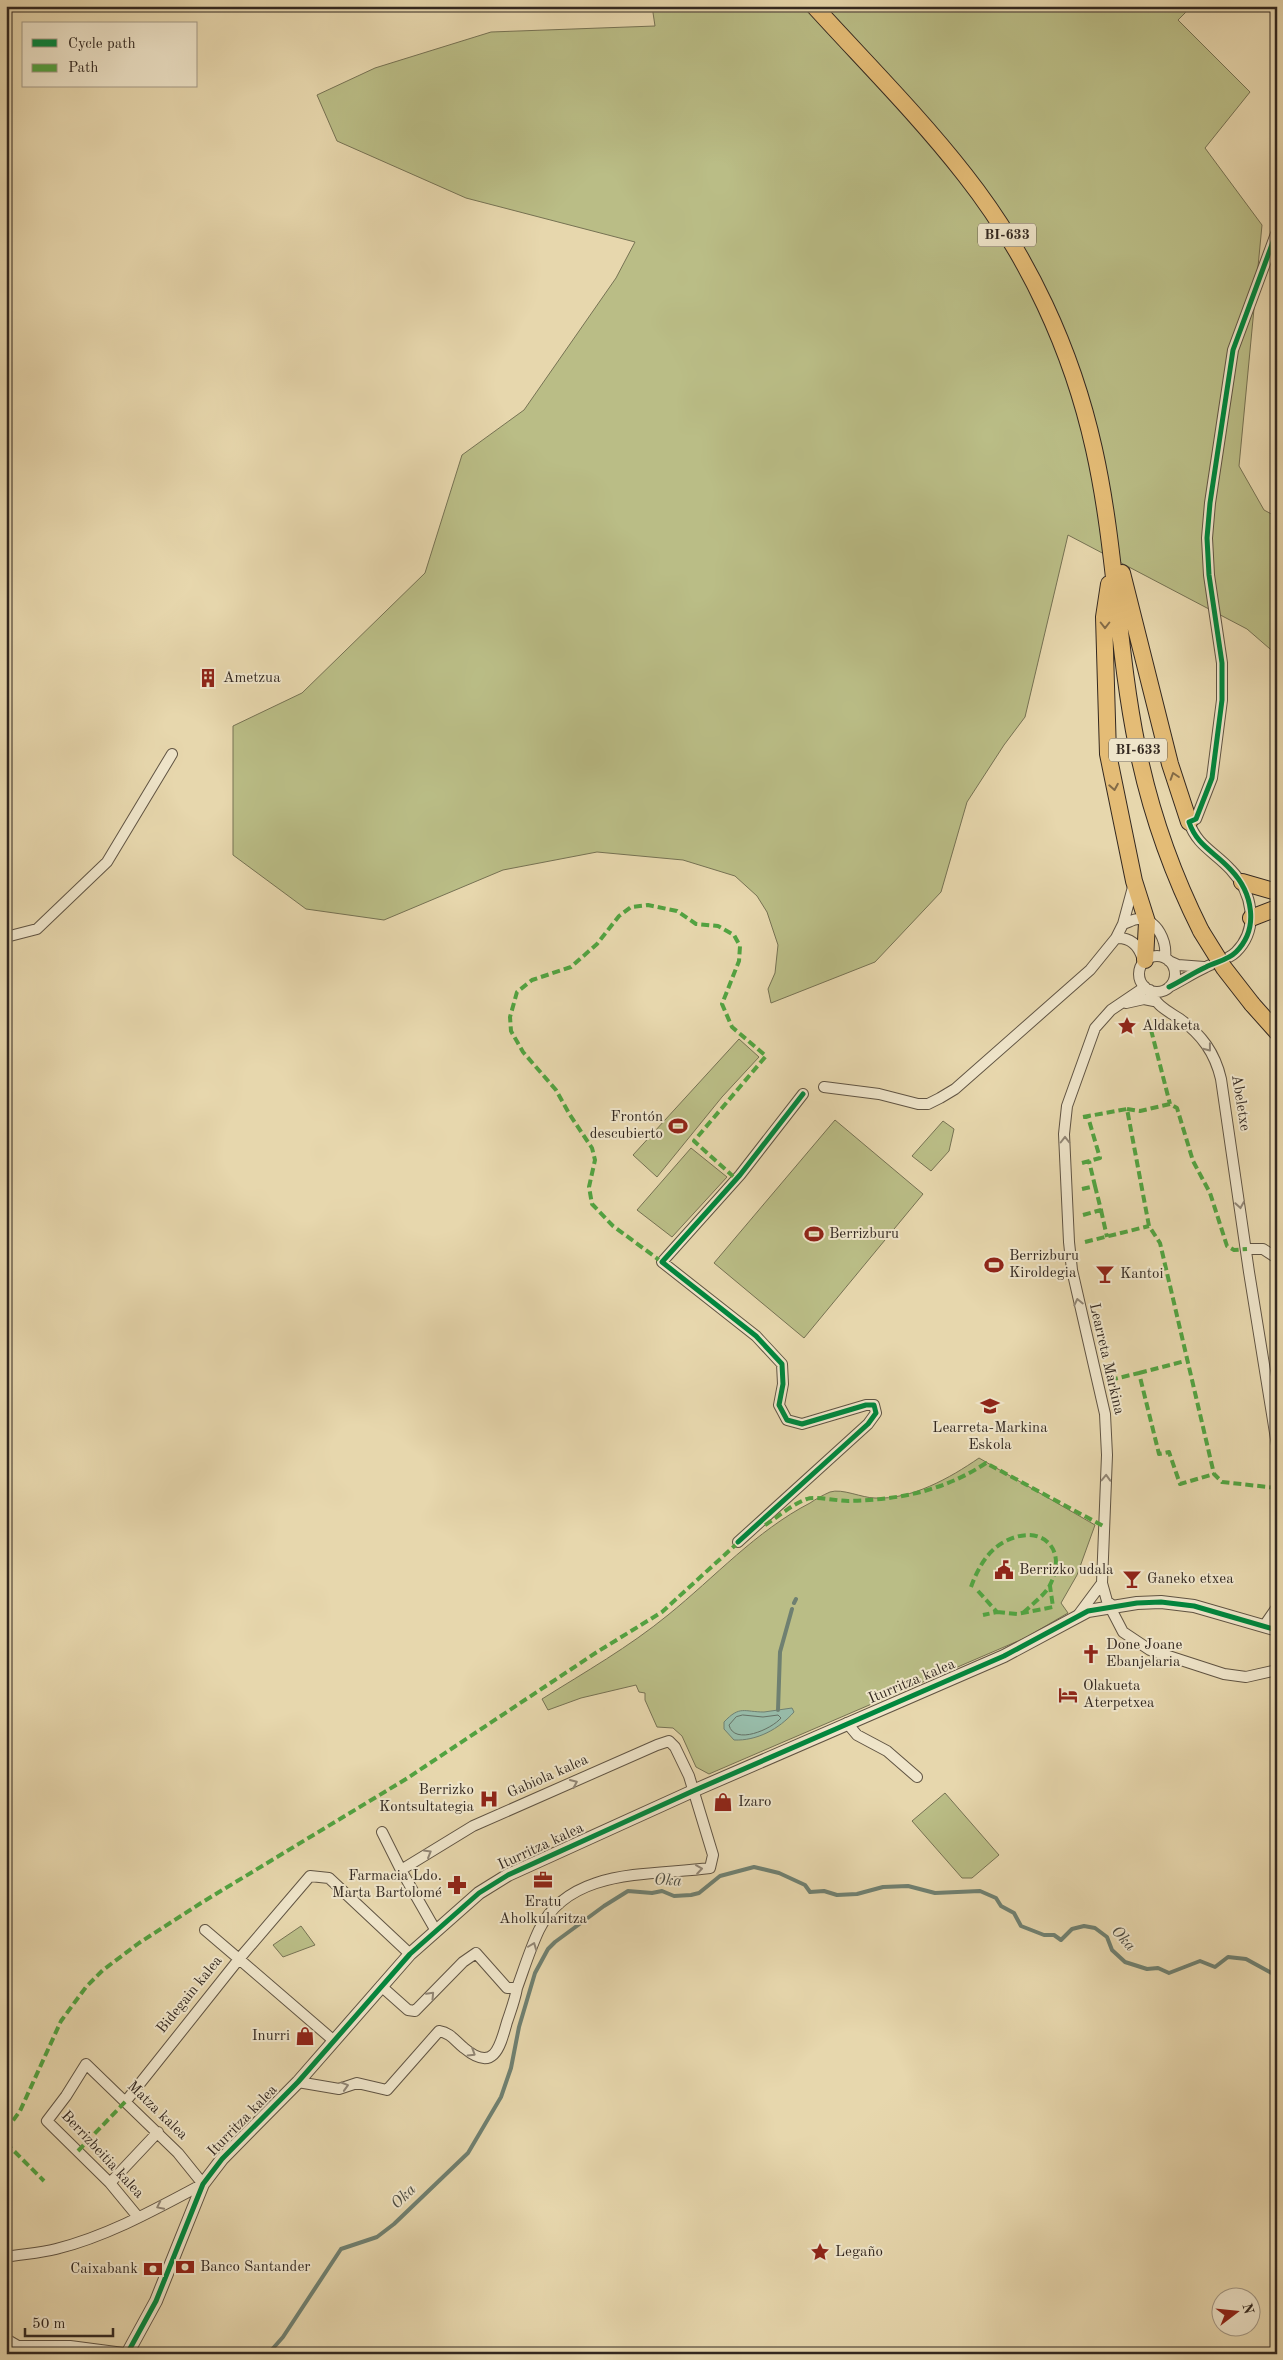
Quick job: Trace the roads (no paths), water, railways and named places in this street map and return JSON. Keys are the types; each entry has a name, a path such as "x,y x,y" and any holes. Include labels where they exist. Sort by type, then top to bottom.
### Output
{"main road":[{"name":"BI-633","path":"814,6 923,124 966,177 996,219 1027,269 1054,326 1077,385 1094,447 1107,516 1136,745 1149,800 1165,853 1201,931 1224,968 1277,1032"},
{"path":"1107,516 1170,764 1189,822"},
{"path":"1112,560 1104,617 1108,754 1134,881 1147,922 1144,961"},
{"path":"1242,882 1277,892"},
{"path":"1251,918 1277,908"}],"street":[{"path":"1148,989 1162,991 1204,967 1225,960 1237,952 1248,933 1251,918 1249,898 1242,882 1194,836 1189,822 1196,818 1212,778 1222,700 1222,663 1210,585 1208,538 1227,384 1233,350 1277,231"},
{"path":"6,937 37,929 107,862 172,754"},
{"path":"824,1087 879,1094 918,1104 928,1104 940,1098 955,1088 1090,970 1116,938 1123,924 1131,900 1134,881"},
{"path":"1123,924 1138,919 1147,922 1159,930 1165,941 1167,959 1175,973 1169,987"},
{"path":"1116,938 1124,938 1139,947 1144,961 1139,974 1154,1001 1135,1000 1116,1006"},
{"path":"1144,961 1155,956 1167,959 1178,965 1204,967"},
{"name":"Learreta Markina","path":"1102,1583 1105,1414 1072,1270 1064,1134 1068,1106 1095,1028 1116,1006 1148,989"},
{"name":"Abeletxe","path":"1154,1001 1181,1020 1209,1046 1216,1059 1221,1078 1277,1445"},
{"path":"738,1542 868,1424 876,1413 874,1405 866,1405 802,1424 786,1420 779,1405 783,1384 782,1364 756,1336 662,1262 740,1174 803,1094"},
{"path":"1247,1249 1263,1250 1277,1258"},
{"path":"1102,1583 1107,1601 1122,1632 1150,1650 1224,1674 1246,1677 1277,1670"},
{"path":"1073,1619 1102,1583"},
{"name":"Iturritza kalea","path":"128,2354 156,2301 203,2184 222,2159 298,2082 410,1954 479,1893 508,1875 693,1791 1004,1656 1088,1611 1153,1602 1186,1605 1277,1630"},
{"path":"1264,1626 1277,1607"},
{"path":"847,1723 857,1735 887,1751 917,1777"},
{"name":"Gabiola kalea","path":"401,1870 473,1826 670,1741 675,1747 693,1791"},
{"path":"298,2082 339,2089 357,2083 387,2090 439,2032 447,2032 477,2058 486,2058 496,2054 517,1988 539,1930 565,1897 582,1887 619,1876 710,1868 713,1855 693,1791"},
{"path":"382,1832 401,1870 436,1930"},
{"path":"204,1930 239,1959 310,1876 329,1878 410,1954"},
{"path":"381,1986 408,2010 415,2011 463,1962 476,1953 507,1988 517,1988"},
{"name":"Bidegain kalea","path":"126,2101 239,1959 333,2040"},
{"name":"Matza kalea","path":"86,2064 158,2132 191,2167 203,2184"},
{"name":"Berrizbeitia kalea","path":"86,2064 66,2096 47,2121 110,2183 138,2217"},
{"path":"110,2183 158,2132"},
{"path":"6,2256 54,2250 95,2237 203,2184"},
{"path":"6,2339 18,2346 70,2346 128,2354"}],"water":[{"path":"792,1708 794,1712 782,1724 759,1736 734,1740 724,1729 724,1722 738,1711 764,1712"}],"waterway":[{"path":"794,1603 796,1599"},
{"path":"778,1710 780,1652 792,1609"},
{"name":"Oka","path":"268,2354 283,2337 341,2249 377,2237 394,2224 468,2153 501,2097 511,2068 519,2027 535,1973 548,1949 604,1906 628,1891 652,1893 662,1891 674,1896 691,1895 699,1893 720,1876 754,1867 779,1873 805,1885 810,1892 824,1891 837,1895 857,1894 883,1887 908,1886 935,1893 980,1891 996,1898 1001,1906 1014,1913 1021,1926 1044,1935 1054,1935 1061,1940 1072,1929 1084,1926 1095,1928 1107,1937 1112,1950 1125,1962 1147,1969 1158,1968 1169,1973 1200,1961 1215,1967 1228,1957 1246,1959 1277,1976"}],"place":[{"name":"Ametzua","path":"208,678"},
{"name":"Aldaketa","path":"1127,1026"},
{"name":"Frontón descubierto","path":"678,1126"},
{"name":"Berrizburu","path":"814,1234"},
{"name":"Berrizburu Kiroldegia","path":"994,1265"},
{"name":"Kantoi","path":"1105,1274"},
{"name":"Learreta-Markina Eskola","path":"990,1406"},
{"name":"Berrizko udala","path":"1004,1570"},
{"name":"Ganeko etxea","path":"1132,1579"},
{"name":"Done Joane Ebanjelaria","path":"1091,1654"},
{"name":"Olakueta Aterpetxea","path":"1068,1695"},
{"name":"Berrizko Kontsultategia","path":"489,1799"},
{"name":"Izaro","path":"723,1802"},
{"name":"Eratu Aholkularitza","path":"543,1880"},
{"name":"Farmacia Ldo. Marta Bartolomé","path":"457,1885"},
{"name":"Inurri","path":"305,2036"},
{"name":"Legaño","path":"820,2252"},
{"name":"Banco Santander","path":"185,2267"},
{"name":"Caixabank","path":"153,2269"}]}
